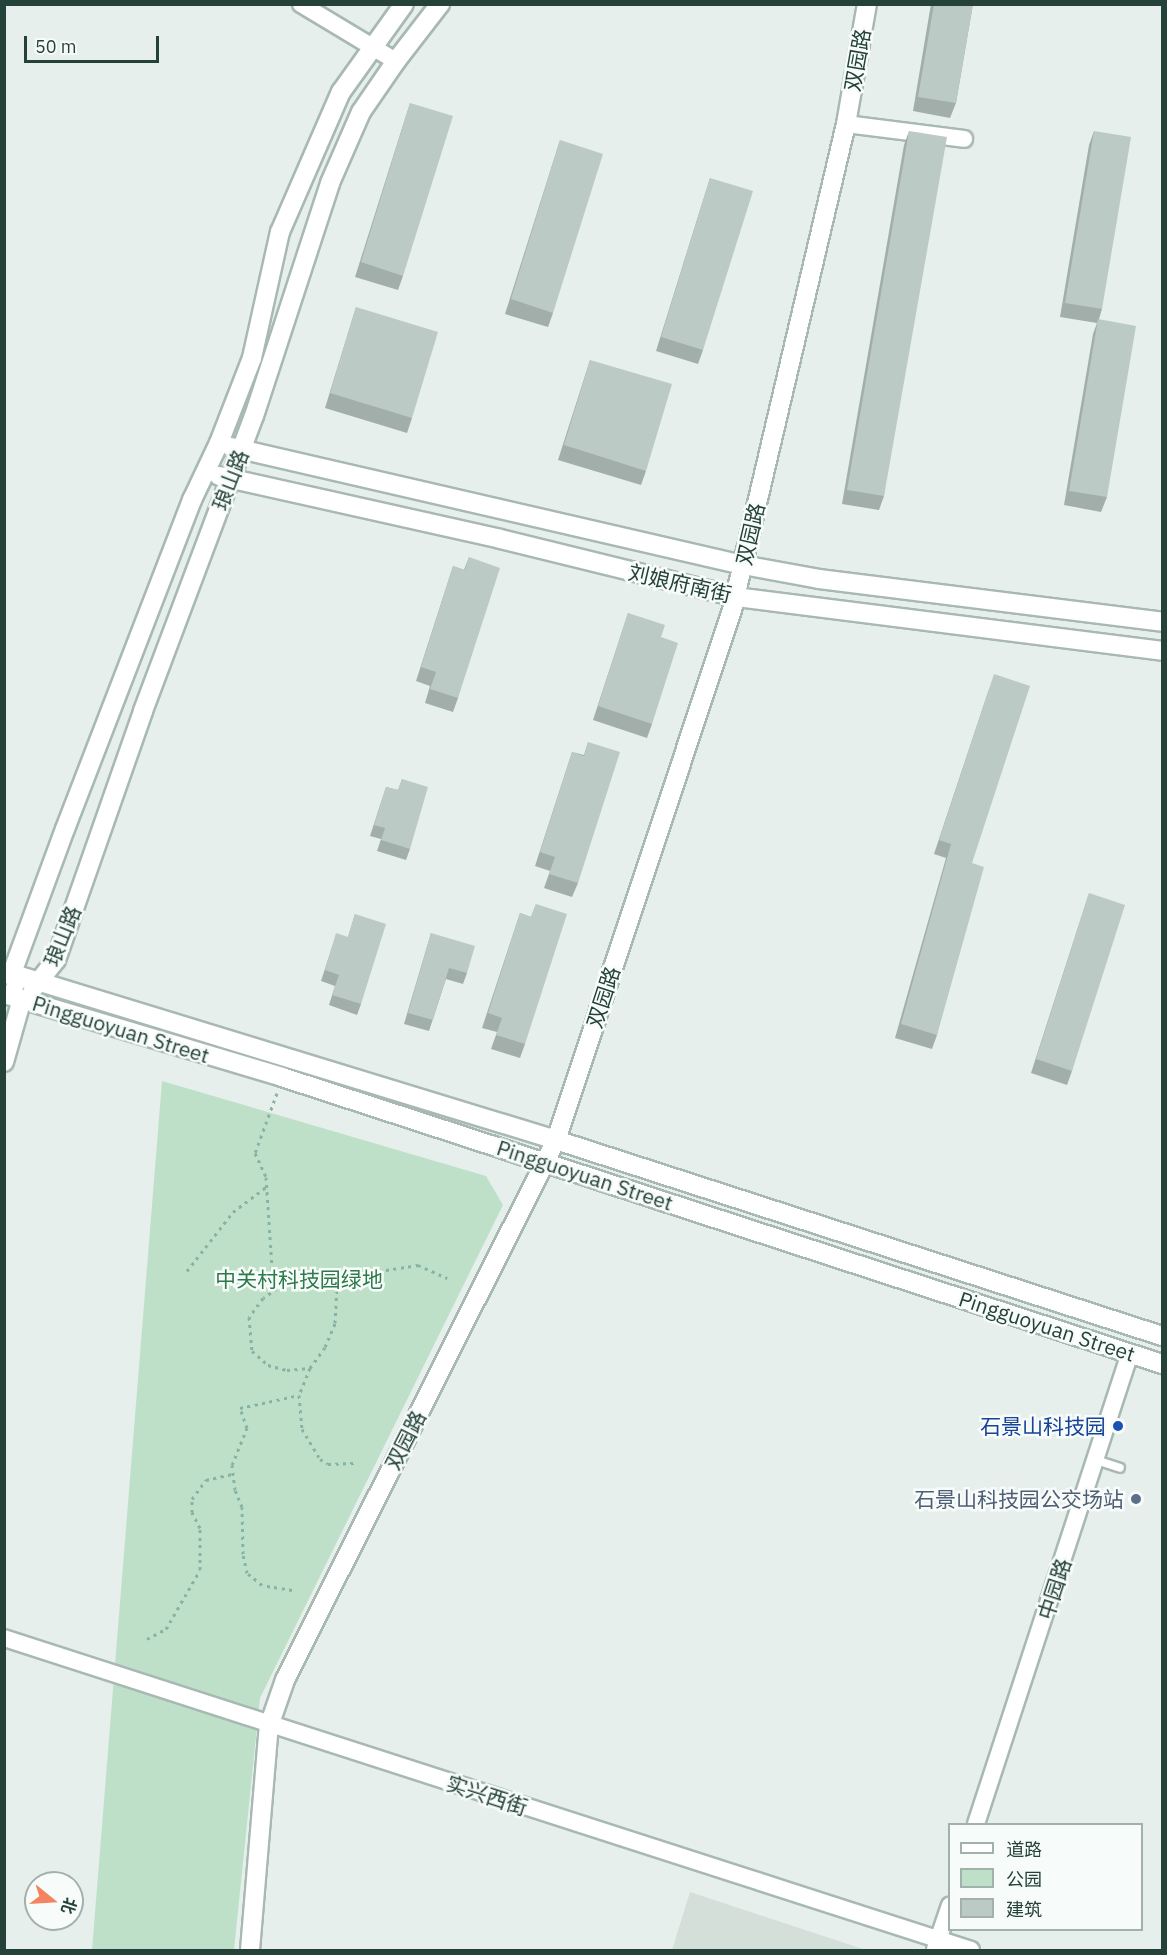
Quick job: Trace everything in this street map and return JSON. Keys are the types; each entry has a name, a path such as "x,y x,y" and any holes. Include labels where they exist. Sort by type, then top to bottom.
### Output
{"main road":[{"name":"琅山路","path":"404,4 340,92 310,157 280,232 252,358 219,443 192,500 8,972 13,997 42,982 56,960 287,321 306,251 330,183 362,112 396,61 440,4"},
{"name":"双园路","path":"250,1950 269,1726 285,1680 556,1140 736,597 846,124 867,4"},
{"name":"刘娘府南街","path":"219,443 241,450 743,565 819,579 1162,622"},
{"name":"刘娘府南街","path":"206,473 500,539 736,597 1162,651"},
{"name":"Pingguoyuan Street","path":"8,972 556,1140 1162,1336"},
{"name":"Pingguoyuan Street","path":"13,997 282,1077 1162,1364"},
{"path":"4,1062 13,997"}],"street":[{"path":"301,4 373,45 396,61"},
{"path":"846,124 964,139"},
{"name":"中园路","path":"976,1823 1130,1354"},
{"name":"实兴西街","path":"4,1638 936,1945 971,1950"},
{"path":"936,1945 948,1911"}],"lane":[{"path":"1096,1460 1120,1468"}],"path":[{"path":"282,1077 255,1153 266,1177 272,1268 338,1288"},
{"path":"187,1271 232,1212 266,1187"},
{"path":"354,1463 328,1464 320,1459 302,1429 298,1395 310,1368 325,1347 335,1323 338,1288 350,1276 418,1265 447,1278"},
{"path":"295,1275 263,1298 249,1317 252,1351 268,1365 287,1370 310,1368"},
{"path":"292,1590 262,1585 247,1573 243,1554 242,1508 232,1465 247,1428 240,1408 298,1395"},
{"path":"147,1639 166,1629 200,1570 200,1528 192,1512 192,1499 207,1480 233,1474"}],"shaded area":[{"path":"690,1892 866,1950 672,1950"}],"green space":[{"name":"中关村科技园绿地","path":"162,1081 486,1176 503,1205 260,1698 234,1950 92,1950"}],"building":[{"path":"934,4 973,4 956,103 918,97"},
{"path":"410,103 453,116 403,276 361,262"},
{"path":"909,131 947,137 884,496 847,490"},
{"path":"1094,131 1131,137 1102,309 1065,303"},
{"path":"560,140 603,154 553,313 511,299"},
{"path":"710,178 753,191 703,350 661,337"},
{"path":"356,307 438,332 412,418 330,393"},
{"path":"1098,319 1136,326 1107,497 1069,491"},
{"path":"590,360 672,384 646,471 564,445"},
{"path":"469,557 500,568 458,698 430,689 436,672 421,667 453,566 465,570"},
{"path":"628,613 665,625 661,637 678,643 652,724 598,706"},
{"path":"994,674 1030,686 972,863 984,867 937,1035 901,1024 951,844 939,840"},
{"path":"588,742 620,752 578,883 549,874 555,857 540,852 572,752 584,756"},
{"path":"402,779 428,787 410,849 381,840 385,828 374,825 386,787 398,790"},
{"path":"1089,893 1125,905 1072,1071 1036,1059"},
{"path":"536,904 567,914 525,1044 496,1035 502,1018 488,1013 520,913 531,917"},
{"path":"355,914 386,924 361,1004 332,995 339,975 325,970 336,933 348,937"},
{"path":"431,933 475,946 467,973 449,968 433,1020 408,1013"}],"place":[{"name":"石景山科技园","path":"1118,1426"},
{"name":"石景山科技园公交场站","path":"1136,1499"}]}
